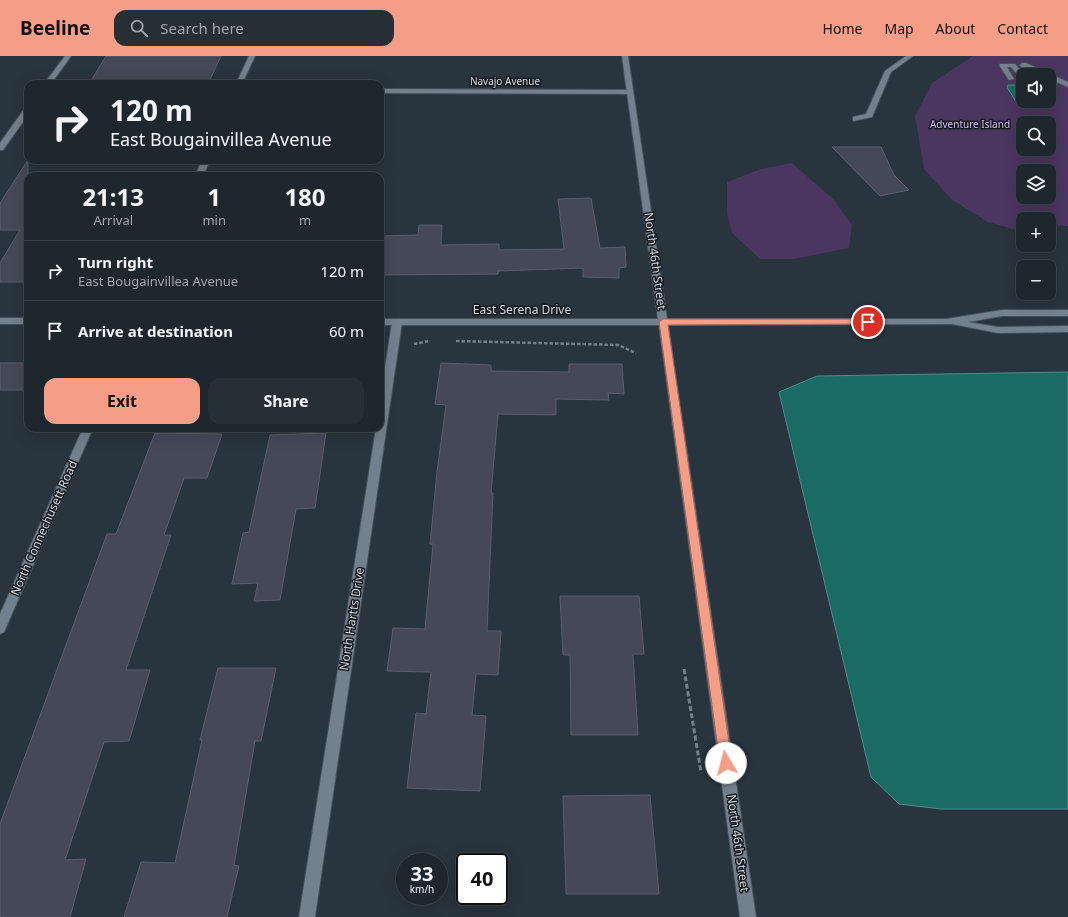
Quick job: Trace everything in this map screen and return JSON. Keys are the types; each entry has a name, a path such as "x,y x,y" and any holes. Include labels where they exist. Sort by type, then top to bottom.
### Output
{"street":[{"path":"50,80 68,56"},
{"path":"241,80 252,56"},
{"name":"North 46th Street","path":"625,56 748,917"},
{"path":"856,119 870,115 888,71 910,56"},
{"path":"1025,68 1024,64 1032,68"},
{"path":"1011,79 1002,65 1013,65 1016,69"},
{"path":"1056,80 1068,85"},
{"name":"Navajo Avenue","path":"384,91 630,92"},
{"path":"0,148 24,115"},
{"path":"946,322 1002,313 1068,313"},
{"path":"0,321 24,321"},
{"name":"East Serena Drive","path":"384,322 946,322"},
{"name":"North Hartts Drive","path":"384,408 397,322"},
{"path":"946,322 998,330 1068,329"},
{"name":"North Connechusett Road","path":"0,628 86,432"},
{"name":"North Hartts Drive","path":"307,917 380,432"}],"path":[{"path":"414,344 432,340"},
{"path":"454,341 618,345 636,353"},
{"path":"684,669 701,772"}],"green space":[{"name":"Adventure Island","path":"973,56 1068,56 1068,226 1056,225 1056,212 1016,212 1016,230 988,222 952,200 924,169 915,116 932,83"},
{"path":"792,163 833,199 852,225 849,248 794,259 760,259 732,233 727,214 727,182 761,169"}],"shaded area":[{"path":"1008,85 1016,85 1016,102 1007,87"},
{"path":"1068,372 1068,809 941,809 899,804 871,777 779,392 817,376"}],"building":[{"path":"106,56 221,56 210,80 91,80"},
{"path":"832,147 881,147 894,175 909,190 880,196"},
{"path":"25,164 28,164 28,172 24,172 23,282 0,282 0,263 20,230 0,230 0,203"},
{"path":"591,198 600,248 625,247 626,267 619,268 619,278 583,277 583,268 498,271 498,274 384,275 384,236 418,235 419,225 442,225 441,245 499,244 499,250 564,249 558,199"},
{"path":"0,363 24,363 24,390 0,390"},
{"path":"441,363 491,365 491,371 569,372 569,364 622,364 624,394 608,393 609,400 556,399 556,415 498,414 491,493 493,493 487,631 501,631 498,675 476,674 472,715 486,716 480,791 407,788 416,713 426,714 431,672 387,671 393,628 425,629 433,544 430,544 437,472 446,405 435,404"},
{"path":"155,433 222,434 207,478 184,478 164,535 171,535 126,670 150,670 129,741 104,742 65,860 86,859 70,917 0,917 0,824 107,534 116,534"},
{"path":"326,433 315,508 296,509 280,600 254,601 258,583 232,584 243,533 249,532 270,435"},
{"path":"560,596 639,596 644,654 633,654 638,735 571,735 570,655 563,655"},
{"path":"218,668 276,668 261,741 255,741 234,865 239,866 227,917 124,917 141,862 175,863 202,740 200,740"},
{"path":"650,795 659,894 566,894 563,796"}],"route":[{"path":"726,763 663,322 868,322"}]}
